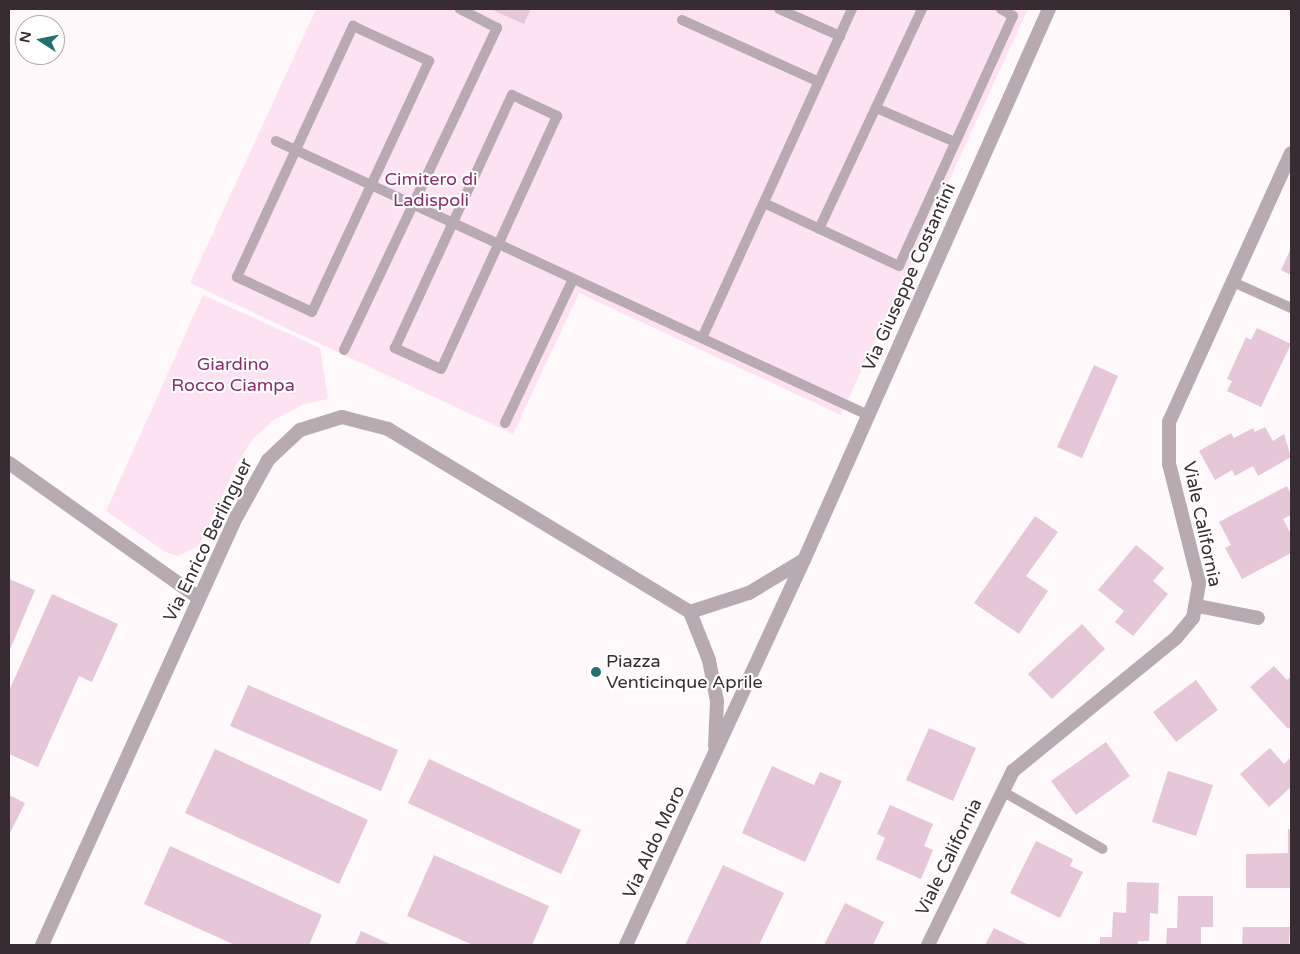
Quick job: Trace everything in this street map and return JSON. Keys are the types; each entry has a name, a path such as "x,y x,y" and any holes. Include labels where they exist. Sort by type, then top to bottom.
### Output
{"street":[{"name":"Via Giuseppe Costantini","path":"804,560 1049,9"},
{"name":"Viale California","path":"928,945 1002,791 1034,751 1176,638 1191,622 1198,606 1199,583 1169,464 1167,433 1174,409 1234,282 1291,153"},
{"name":"Via Enrico Berlinguer","path":"42,945 237,516 268,460 300,430 342,417 388,428 690,612"},
{"path":"9,463 199,598"},
{"path":"715,754 717,701 709,660 690,612 749,593 804,560"},
{"name":"Via Aldo Moro","path":"626,945 804,560"},
{"path":"1198,606 1258,618"}],"lane":[{"path":"344,350 497,28 460,9"},
{"path":"779,9 840,36"},
{"path":"702,338 852,9"},
{"path":"819,229 922,9"},
{"path":"764,203 899,266 1013,16 1001,9"},
{"path":"682,20 819,82"},
{"path":"354,26 429,61 371,185 312,312 237,277 354,26"},
{"path":"512,95 558,116 498,244 441,369 395,348 512,95"},
{"path":"876,108 955,142"},
{"path":"276,141 868,415"},
{"path":"505,423 573,278"},
{"path":"1234,282 1291,308"},
{"path":"1002,791 1103,849"}],"green space":[{"name":"Cimitero di Ladispoli","path":"316,9 1028,9 841,415 579,293 513,434 190,283"},
{"name":"Giardino Rocco Ciampa","path":"203,295 320,348 328,399 302,405 274,420 252,440 237,464 199,546 178,556 165,552 106,511"}],"building":[{"path":"490,9 531,9 524,24"},
{"path":"1291,248 1291,275 1281,270"},
{"path":"1257,328 1291,344 1261,407 1227,391 1232,381 1227,379 1246,337 1251,340"},
{"path":"1094,365 1118,376 1082,458 1057,447"},
{"path":"1265,427 1273,441 1284,434 1291,457 1258,476 1253,466 1235,476 1232,470 1215,480 1199,451 1231,433 1234,438 1253,428 1255,432"},
{"path":"1287,486 1291,494 1291,515 1283,519 1291,534 1291,553 1242,579 1225,548 1231,545 1219,522"},
{"path":"1035,516 1058,532 1026,576 1048,591 1019,634 974,603"},
{"path":"1136,545 1164,568 1153,581 1168,594 1133,636 1115,622 1124,611 1098,590"},
{"path":"9,579 35,590 9,652"},
{"path":"52,594 118,624 92,682 79,676 38,767 9,754 9,691"},
{"path":"1082,624 1105,649 1052,699 1028,674"},
{"path":"1274,666 1287,680 1291,676 1291,726 1288,729 1250,687"},
{"path":"1196,680 1218,710 1176,742 1153,712"},
{"path":"248,685 398,750 381,791 230,726"},
{"path":"929,728 976,748 953,801 906,780"},
{"path":"1106,742 1130,776 1076,815 1051,781"},
{"path":"1270,748 1284,764 1291,757 1291,787 1269,807 1240,774"},
{"path":"215,749 368,820 339,884 185,813"},
{"path":"429,759 581,830 561,874 408,803"},
{"path":"772,766 814,785 820,772 842,781 805,862 742,833"},
{"path":"1168,771 1213,785 1196,836 1152,822"},
{"path":"9,795 25,803 9,835"},
{"path":"890,805 933,824 924,846 933,850 921,879 876,859 885,838 877,834"},
{"path":"1288,829 1291,829 1291,888 1246,888 1246,854 1288,853"},
{"path":"1036,841 1073,859 1070,866 1083,872 1060,918 1010,893"},
{"path":"170,846 322,915 309,945 235,945 144,904"},
{"path":"434,855 549,906 532,945 473,945 407,916"},
{"path":"723,865 784,893 759,945 685,945"},
{"path":"1127,882 1159,883 1158,914 1150,913 1149,941 1138,941 1138,945 1100,945 1100,937 1112,937 1113,912 1126,913"},
{"path":"1178,896 1213,896 1213,927 1201,927 1201,945 1166,945 1167,928 1177,928"},
{"path":"845,903 884,922 873,945 824,945"},
{"path":"1243,927 1290,927 1289,945 1242,945"},
{"path":"994,928 1029,945 985,945"},
{"path":"361,931 392,945 355,945"}],"place":[{"name":"Piazza Venticinque Aprile","path":"596,672"}]}
